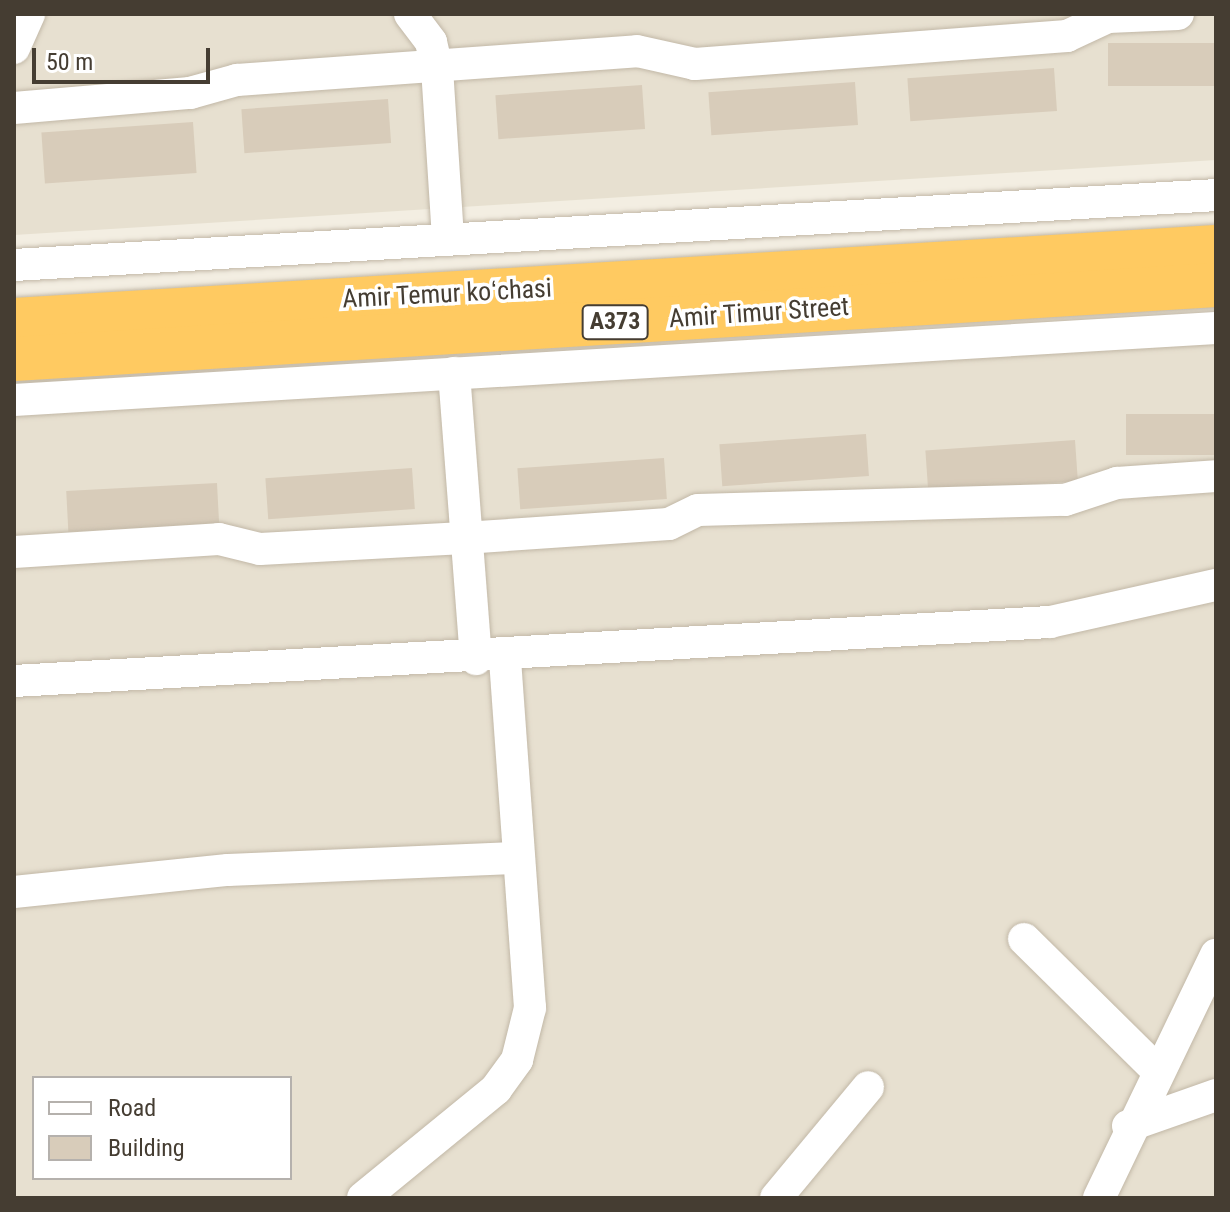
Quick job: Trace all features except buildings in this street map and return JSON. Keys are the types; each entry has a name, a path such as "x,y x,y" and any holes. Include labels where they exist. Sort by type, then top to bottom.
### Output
{"highway":[{"name":"Amir Temur koʻchasi","path":"14,320 1216,247"},
{"name":"Amir Timur Street","path":"14,359 1216,285"}],"street":[{"path":"14,48 29,14"},
{"path":"410,14 431,42 437,68 448,237"},
{"path":"14,108 190,93 237,80 437,68 637,51 695,64 1067,36 1108,17 1178,14"},
{"path":"14,265 448,237 1216,195"},
{"path":"14,400 1216,328"},
{"path":"363,1198 496,1089 517,1060 530,1008 519,858 491,659 464,538 454,373"},
{"path":"14,552 219,539 260,549 669,524 698,510 1065,500 1117,483 1216,476"},
{"path":"14,681 491,659 784,632 1050,622 1216,585"},
{"path":"14,892 228,870 519,858"},
{"path":"1024,939 1157,1070"},
{"path":"1099,1198 1128,1126 1216,955"},
{"path":"793,1193 868,1087"},
{"path":"1128,1126 1216,1095"}],"shaded area":[{"path":"14,14 1216,14 1216,160 14,235"},
{"path":"1216,328 1216,1198 14,1198 14,400"}]}
